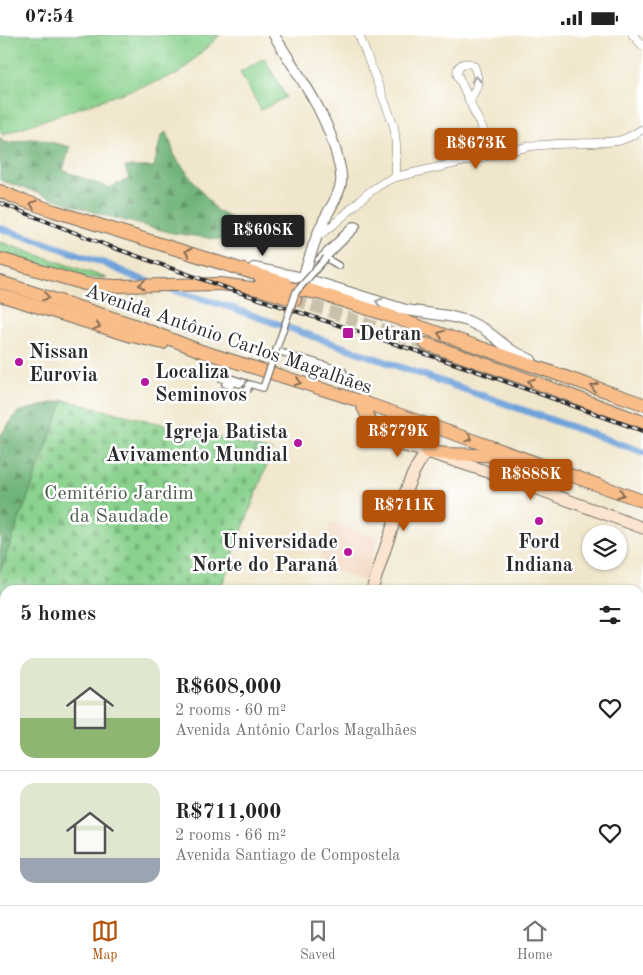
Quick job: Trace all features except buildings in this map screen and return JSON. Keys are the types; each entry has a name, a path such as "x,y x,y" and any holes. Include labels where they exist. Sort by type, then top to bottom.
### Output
{"main road":[{"path":"0,191 54,211 384,314 643,404"},
{"name":"Avenida Antônio Carlos Magalhães","path":"0,259 85,284 116,286 215,284 250,288 292,307"},
{"name":"Avenida Antônio Carlos Magalhães","path":"0,283 134,325 201,351 360,401 523,457 643,501"},
{"path":"215,284 260,283 318,293"},
{"path":"0,295 132,336 201,351"},
{"path":"426,344 485,363 539,385 640,420"},
{"path":"360,401 373,427 389,441 516,481 643,528"},
{"path":"414,449 416,466"},
{"path":"427,452 523,457"},
{"path":"374,585 394,520 416,466 427,452"}],"street":[{"path":"274,35 312,96 328,128 341,173 341,184 338,193 316,236 303,278"},
{"path":"359,35 394,126 396,177"},
{"path":"633,35 643,46"},
{"path":"469,100 475,93 477,81 474,66 470,63 465,63 458,68 458,76 469,100 488,141 497,154"},
{"path":"316,236 335,224 377,185 396,177 531,146 618,141 643,129"},
{"path":"249,383 247,391 201,373 200,370 203,369 249,383 263,388 296,292 326,258 356,229 356,225 353,225 318,260"},
{"path":"326,258 339,266"},
{"path":"218,262 303,278 406,310 468,321 484,329 511,350 552,371"},
{"path":"276,350 341,375 344,374 343,371 301,358"}],"shaded area":[{"name":"Universidade Norte do Paraná","path":"330,523 378,538 365,581 317,566"}],"green space":[{"path":"0,35 220,35 178,74 3,134 0,131"},
{"path":"264,58 286,97 261,110 240,72"},
{"path":"167,131 175,157 216,210 275,242 237,242 173,233 103,215 0,180 0,137 6,143 35,138 70,147 63,170 109,188 129,179 125,167 154,167 161,136"},
{"path":"0,242 107,278 85,278 0,252"},
{"path":"64,400 0,572 0,436 18,412"},
{"name":"Cemitério Jardim da Saudade","path":"64,400 272,451 222,585 0,585 0,572"}],"waterway":[{"path":"0,228 104,263 150,282"},
{"path":"170,289 229,307 643,452"}],"tunnel":[{"path":"295,300 426,344"}],"railway":[{"path":"0,203 106,245 232,290 465,367 643,431"}],"place":[{"name":"Detran","path":"348,333"},
{"name":"Nissan Eurovia","path":"19,362"},
{"name":"Localiza Seminovos","path":"145,382"},
{"name":"Igreja Batista Avivamento Mundial","path":"298,443"},
{"name":"Ford Indiana","path":"539,521"},
{"name":"Universidade Norte do Paraná","path":"348,552"}]}
